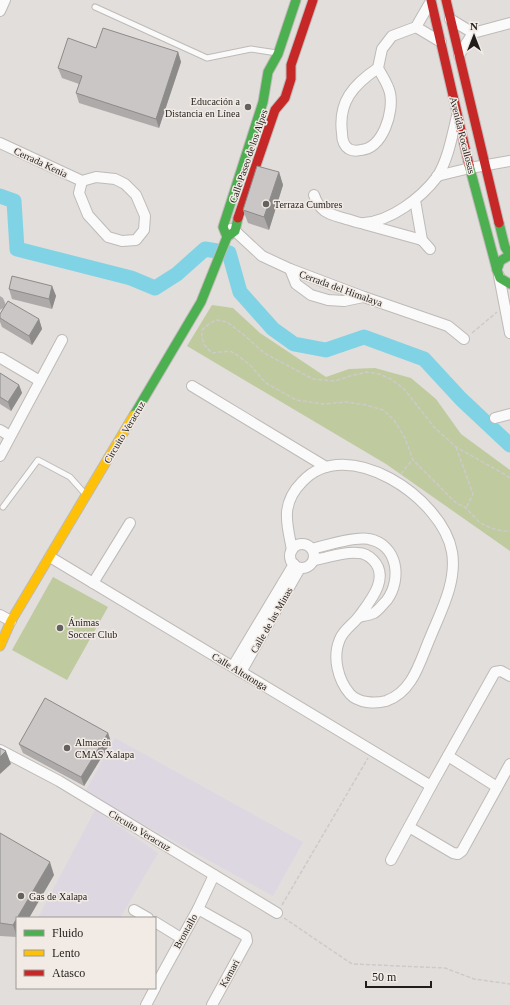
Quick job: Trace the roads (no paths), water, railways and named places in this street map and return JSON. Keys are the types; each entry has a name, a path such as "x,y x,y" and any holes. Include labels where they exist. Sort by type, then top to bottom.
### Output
{"street":[{"path":"0,12 5,0"},
{"name":"Calle Paseo de los Alpes","path":"223,227 263,102 268,72 276,57 296,0"},
{"name":"Calle Paseo de los Alpes","path":"235,231 239,215 275,110 285,98 291,79 291,65 313,0"},
{"name":"Avenida Rocallosas","path":"446,0 505,246 510,255"},
{"path":"378,68 355,86 345,101 341,114 341,127 343,141 349,149 356,151 367,150 378,140 387,125 391,110 390,93 378,68 382,50 392,36 416,27 431,1"},
{"name":"Avenida Rocallosas","path":"431,1 470,168 498,273 510,329"},
{"path":"450,19 473,33"},
{"path":"459,55 473,33 510,23"},
{"path":"416,27 441,42"},
{"path":"276,57 291,65"},
{"path":"451,87 466,84"},
{"path":"363,224 388,217 415,200 437,176 446,158 457,114"},
{"name":"Cerrada Kenia","path":"0,143 82,181"},
{"path":"437,176 510,161"},
{"path":"96,177 115,179 125,184 136,195 146,216 144,230 136,240 122,241 108,237 88,216 80,193 82,181 96,177"},
{"path":"314,195 317,204 328,214 422,240"},
{"path":"415,200 422,240 430,249"},
{"path":"223,227 225,240"},
{"name":"Cerrada del Himalaya","path":"223,227 235,231 262,256 290,269 364,297 448,326 464,339"},
{"path":"225,240 235,231"},
{"name":"Circuito Veracruz","path":"0,646 11,621 201,302 225,240"},
{"path":"510,255 506,256 499,262 498,273 502,280 510,284"},
{"path":"290,269 296,284 311,295 328,300 344,301 364,297"},
{"path":"0,456 62,340"},
{"path":"1,358 40,381"},
{"path":"192,386 326,467"},
{"path":"495,418 510,414"},
{"path":"0,430 10,436"},
{"path":"338,464 354,464 370,469 415,494 433,512 446,532 452,551 453,571 448,594 411,681 400,694 385,701 367,702 353,698 345,688 338,674 336,657 339,640 347,627 359,617 378,588 380,578 379,569 375,562 369,556 359,552 314,560 308,567 297,566 290,558 296,547 289,534 287,522 289,502 295,489 307,476 326,467 338,464"},
{"path":"93,583 130,523"},
{"path":"312,549 354,539 368,538 382,543 391,552 395,562 396,574 391,594 384,604 374,612 359,617"},
{"path":"296,547 306,545 312,549 314,552 314,560"},
{"name":"Calle Altotonga","path":"50,557 431,786"},
{"name":"Calle de las Minas","path":"237,669 297,566"},
{"path":"0,614 11,621 0,627"},
{"path":"391,860 495,672 501,671 510,676"},
{"name":"Circuito Veracruz","path":"0,750 59,781 277,913"},
{"path":"448,756 497,787"},
{"path":"409,827 453,853 458,854 462,851 510,764"},
{"name":"Brontallo","path":"156,984 198,909 214,875"},
{"name":"Kamari","path":"198,909 246,936 247,941 212,1005"},
{"path":"134,910 146,917"},
{"path":"156,923 181,938"},
{"name":"Brontallo","path":"146,1005 154,989"}],"lane":[{"path":"95,7 207,58 251,49 276,57"},
{"path":"3,507 38,460 70,477 86,495"}],"waterway":[{"path":"0,196 14,201 17,249 131,278 155,288 177,274 205,249 229,253 240,292 273,329 294,344 326,350 364,337 424,359 461,399 510,445"}],"place":[{"name":"Educación a Distancia en Línea","path":"248,107"},
{"name":"Terraza Cumbres","path":"266,204"},
{"name":"Ánimas Soccer Club","path":"60,628"},
{"name":"Almacén CMAS Xalapa","path":"67,748"},
{"name":"Gas de Xalapa","path":"21,896"}]}
